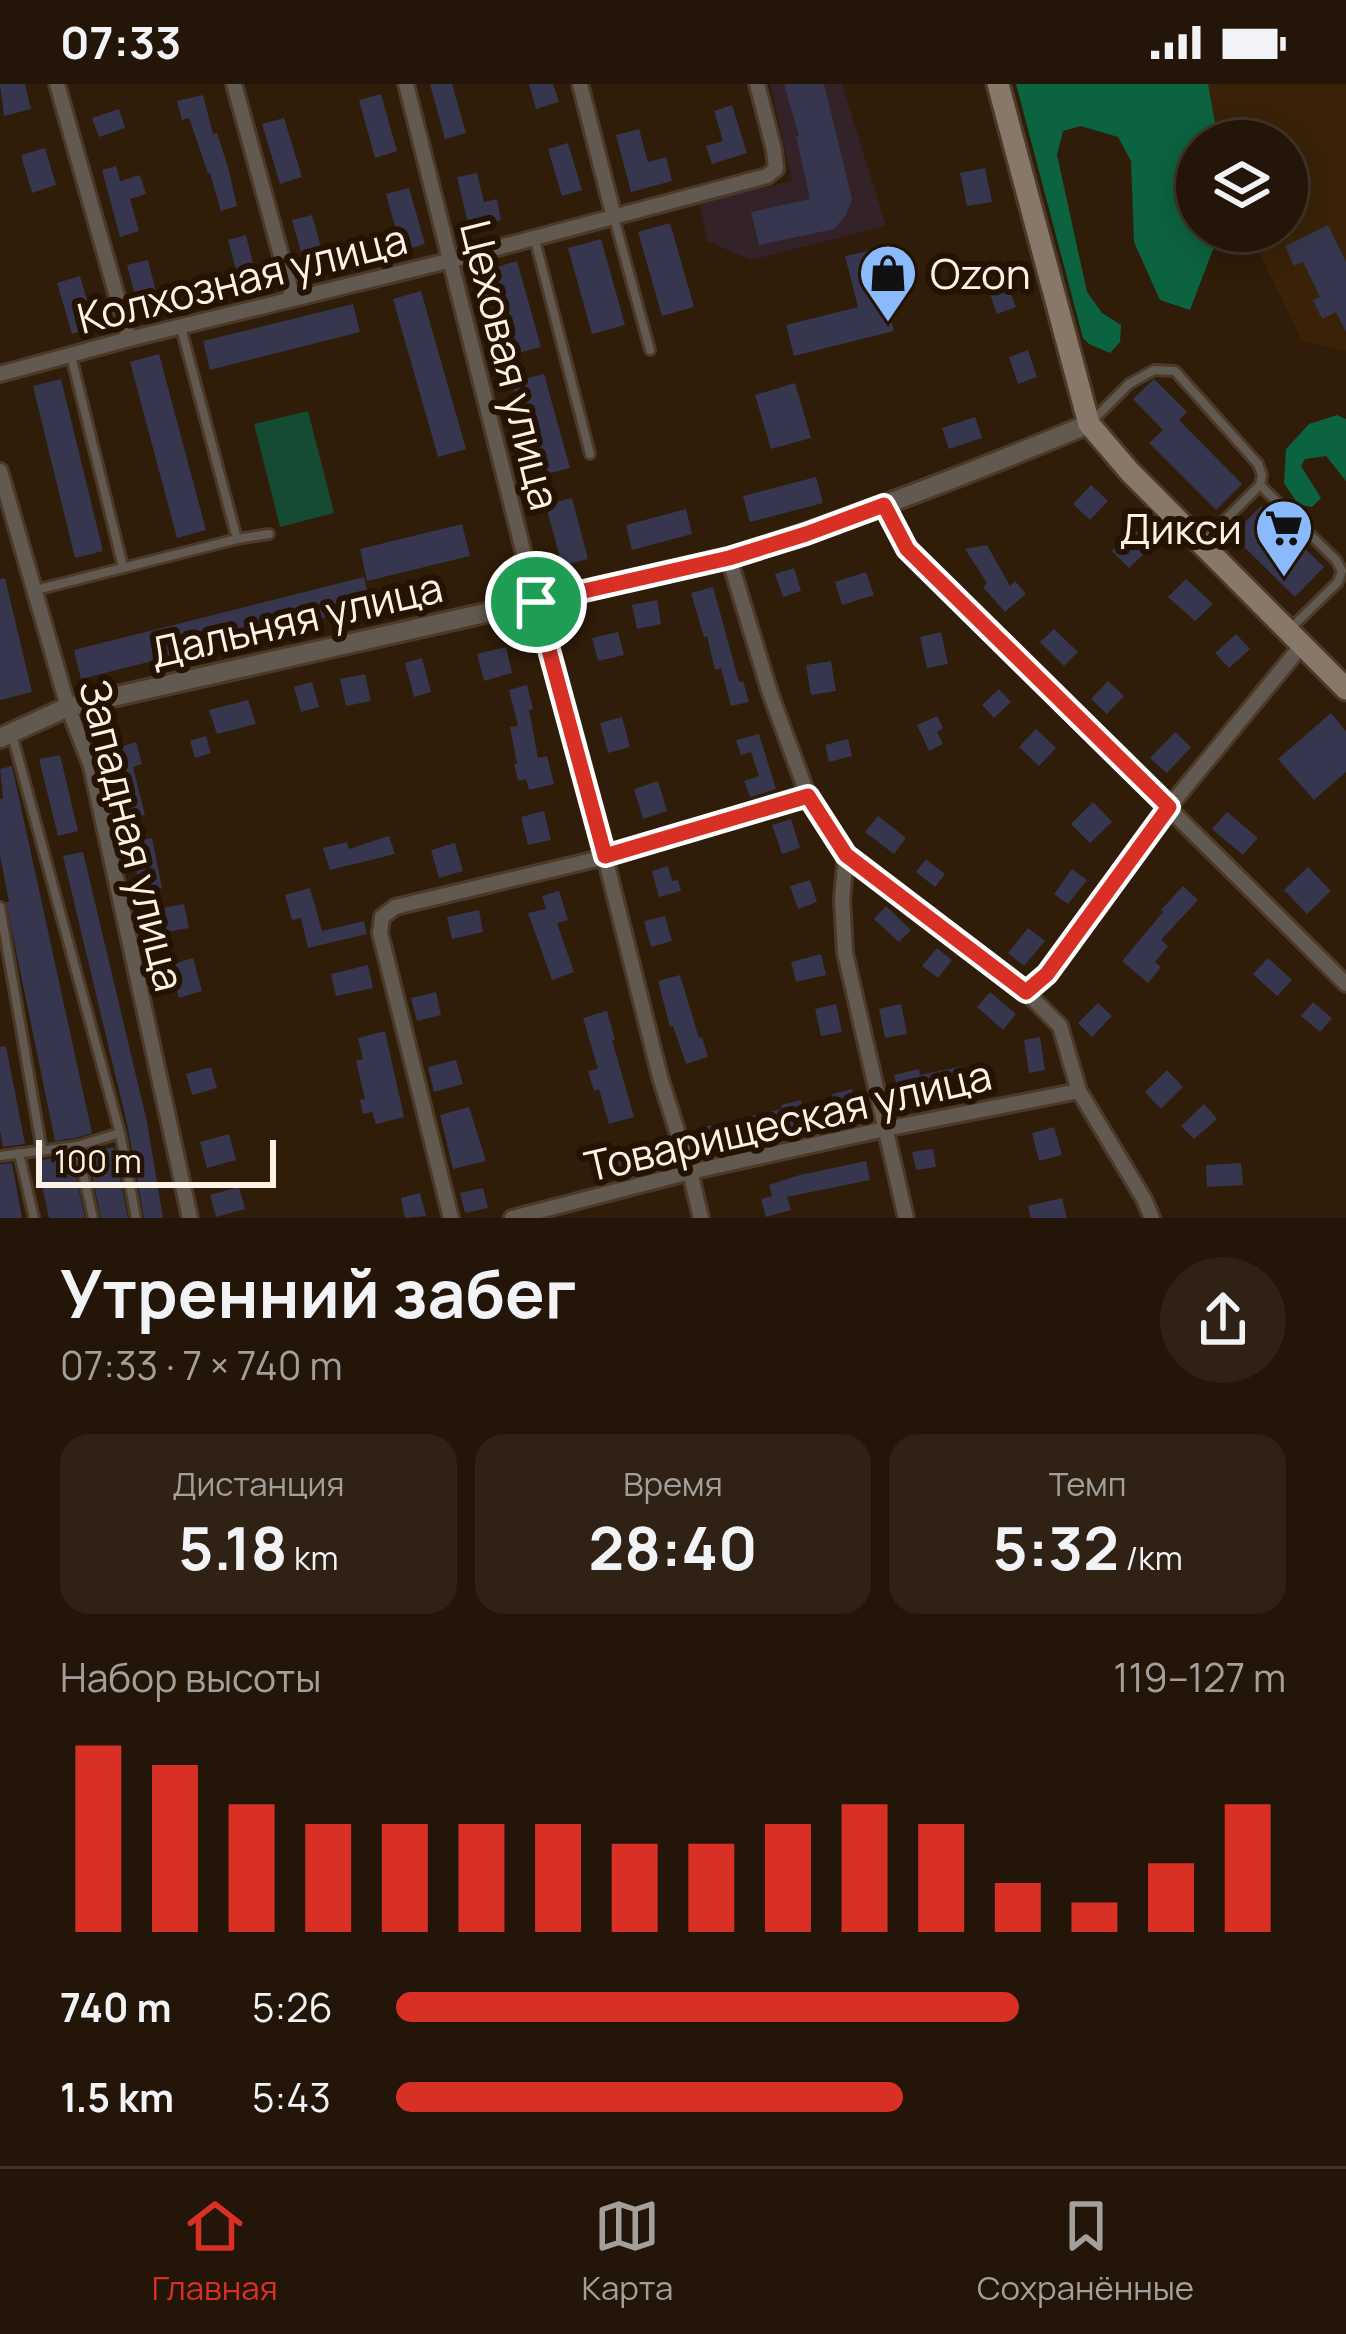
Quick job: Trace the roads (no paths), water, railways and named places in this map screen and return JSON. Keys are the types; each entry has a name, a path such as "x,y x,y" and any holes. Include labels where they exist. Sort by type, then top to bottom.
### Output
{"main road":[{"path":"998,84 1089,424 1130,472 1346,689"}],"street":[{"path":"57,84 129,339"},
{"path":"234,84 293,298"},
{"name":"Цеховая улица","path":"406,84 536,602 700,1218"},
{"path":"580,84 614,217"},
{"name":"Колхозная улица","path":"0,374 767,176 776,169 757,84"},
{"name":"Дальняя улица","path":"6,735 68,707 729,558 884,505 1089,424"},
{"name":"Западная улица","path":"0,471 68,707 91,766 190,1218"},
{"path":"884,505 907,549 1346,983"},
{"path":"729,558 770,693 808,796 846,855 1026,992 1060,1026 1079,1091 1152,1218"},
{"path":"1026,992 1047,974 1295,638"},
{"path":"451,1218 380,933 382,916 394,907 605,856 808,796"},
{"path":"846,855 845,952 906,1218"},
{"name":"Товарищеская улица","path":"512,1218 690,1172 1079,1091"}],"lane":[{"path":"614,217 650,350"},
{"path":"534,237 590,454"},
{"path":"181,326 237,539"},
{"path":"70,355 123,567"},
{"path":"1089,424 1129,384 1154,370 1174,371 1258,464 1262,475 1260,485 1201,544"},
{"path":"1260,485 1342,571 1295,638"},
{"path":"34,591 269,534"},
{"path":"6,735 119,1133 136,1218"},
{"path":"0,908 42,1150"},
{"path":"0,1156 77,1146 119,1133"},
{"path":"77,1146 93,1218"},
{"path":"19,1154 34,1218"}],"place":[{"name":"Ozon","path":"888,324"},
{"name":"Дикси","path":"1284,579"}]}
